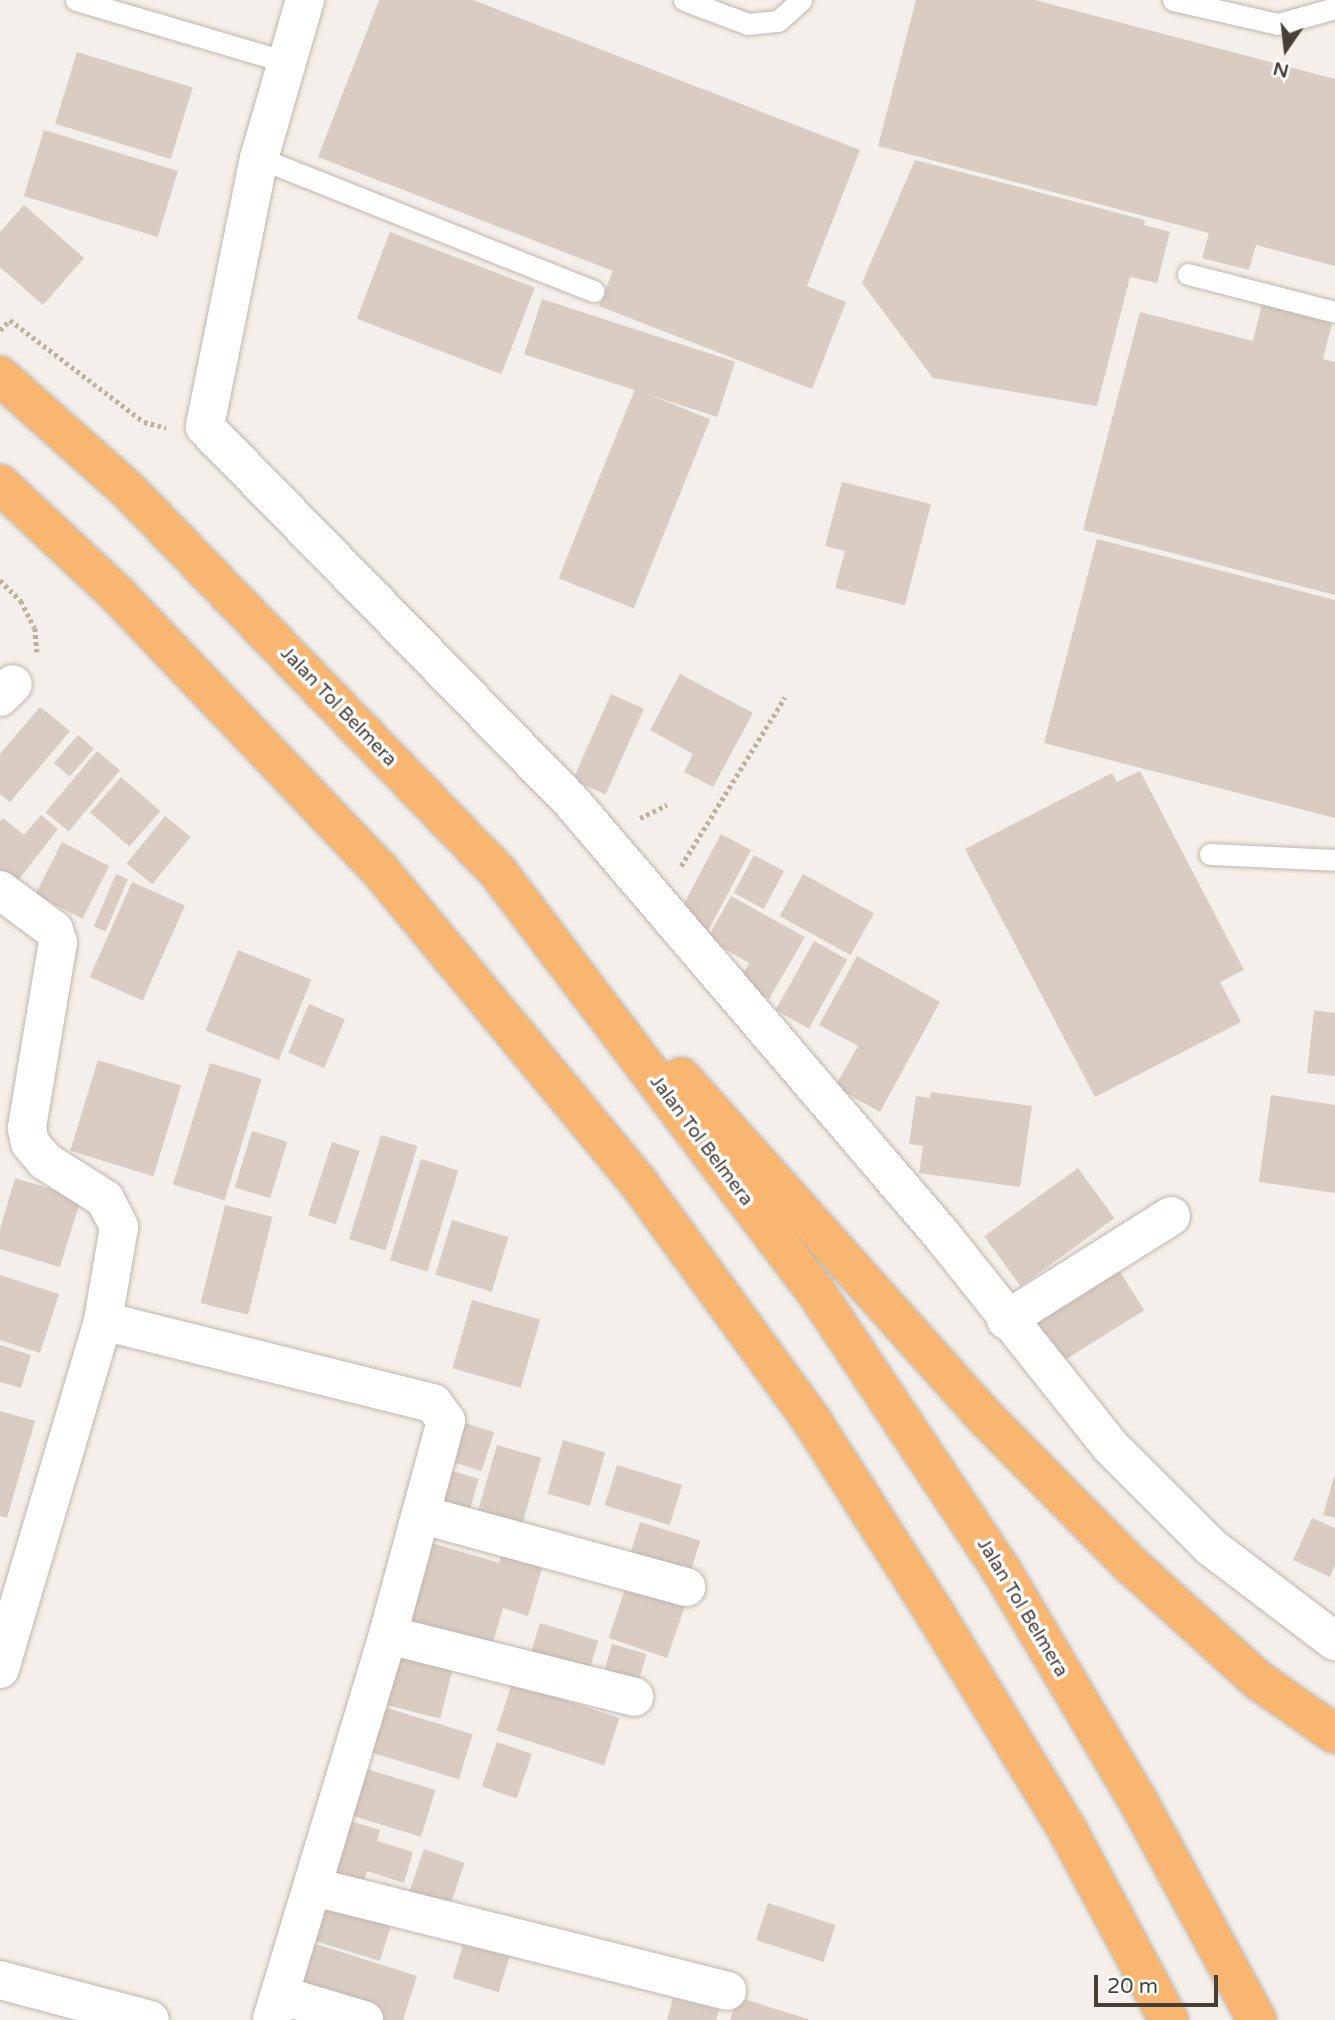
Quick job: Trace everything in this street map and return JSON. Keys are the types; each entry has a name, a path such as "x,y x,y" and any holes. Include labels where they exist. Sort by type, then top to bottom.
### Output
{"highway":[{"name":"Jalan Tol Belmera","path":"0,376 131,492 498,872 816,1292 1002,1571 1137,1799 1256,2020"},
{"path":"0,484 118,595 379,869 638,1182 812,1421 920,1590 1068,1831 1169,2020"},
{"path":"498,872 987,1419 1159,1591 1258,1680 1335,1734"}],"street":[{"path":"305,0 260,158 205,427 571,801 941,1234 1006,1320 1110,1446 1210,1547 1335,1641"},
{"path":"0,890 54,930 58,942 27,1128 30,1143 45,1161 105,1199 120,1227 103,1321 0,1669"},
{"path":"1006,1320 1171,1216"},
{"path":"103,1321 433,1403 446,1421 388,1635 276,2008 364,2020"},
{"path":"422,1515 687,1587"},
{"path":"388,1635 634,1697"},
{"path":"314,1887 727,1991"},
{"path":"0,1980 150,2020"}],"lane":[{"path":"76,0 287,62"},
{"path":"684,0 748,24 778,21 800,0"},
{"path":"1173,0 1278,24 1335,8"},
{"path":"260,158 593,290"},
{"path":"1188,274 1335,312"},
{"path":"1210,854 1335,860"}],"path":[{"path":"0,330 10,320 144,422"},
{"path":"0,580 21,601 35,628 38,660 7,691"},
{"path":"658,903 785,697"}],"building":[{"path":"379,0 473,0 860,150 807,286 846,302 812,389 599,306 613,271 318,157"},
{"path":"916,0 1035,0 1335,79 1335,266 1256,245 1249,270 1202,258 1209,233 878,146"},
{"path":"77,52 193,87 171,159 55,124"},
{"path":"44,130 178,171 158,237 24,196"},
{"path":"915,160 1145,220 1144,225 1170,232 1157,283 1130,277 1097,406 933,378 862,283"},
{"path":"24,205 84,258 43,305 0,267 0,232"},
{"path":"390,232 535,288 501,374 357,319"},
{"path":"542,299 735,362 717,417 524,354"},
{"path":"1262,304 1332,323 1323,359 1335,362 1335,595 1083,530 1140,312 1253,341"},
{"path":"635,389 710,419 634,608 559,578"},
{"path":"842,482 931,504 905,605 835,588 845,551 825,546"},
{"path":"1097,539 1335,600 1335,818 1044,743"},
{"path":"680,674 753,713 713,787 684,772 693,754 650,730"},
{"path":"611,694 644,709 606,795 573,780"},
{"path":"40,707 70,731 10,802 0,794 0,754"},
{"path":"78,735 94,749 70,777 54,763"},
{"path":"97,751 120,770 69,832 46,812"},
{"path":"1140,771 1244,970 1220,982 1241,1022 1095,1097 965,849 1112,773 1117,782"},
{"path":"121,777 160,811 129,847 90,812"},
{"path":"41,815 58,829 16,883 0,870 0,821 3,818 24,835"},
{"path":"165,816 191,837 152,884 127,863"},
{"path":"721,834 751,850 706,934 676,918"},
{"path":"62,842 109,866 82,919 35,895"},
{"path":"754,855 784,871 764,909 734,893"},
{"path":"116,874 128,879 106,932 94,926"},
{"path":"803,874 874,913 851,955 780,916"},
{"path":"132,882 185,906 143,1001 90,977"},
{"path":"731,896 805,937 769,999 739,982 749,963 707,939"},
{"path":"814,941 847,959 809,1029 776,1010"},
{"path":"238,950 311,980 279,1060 205,1031"},
{"path":"857,956 940,1002 880,1112 835,1087 858,1046 819,1025"},
{"path":"309,1004 345,1019 324,1068 288,1053"},
{"path":"1314,1010 1335,1013 1335,1076 1307,1073"},
{"path":"98,1060 181,1085 153,1176 70,1151"},
{"path":"210,1063 262,1079 225,1200 173,1184"},
{"path":"931,1092 1032,1106 1020,1187 919,1173 923,1146 909,1144 916,1096 930,1098"},
{"path":"1271,1095 1335,1105 1335,1193 1259,1182"},
{"path":"252,1131 287,1142 270,1198 235,1187"},
{"path":"381,1135 417,1146 385,1250 349,1239"},
{"path":"332,1142 360,1151 336,1224 308,1215"},
{"path":"421,1159 458,1170 427,1272 390,1260"},
{"path":"1078,1168 1114,1218 1021,1286 984,1236"},
{"path":"15,1178 81,1198 60,1267 0,1249 0,1229"},
{"path":"225,1205 273,1217 248,1315 201,1303"},
{"path":"452,1220 508,1237 492,1292 435,1275"},
{"path":"1114,1262 1144,1310 1062,1362 1032,1313"},
{"path":"0,1275 59,1294 40,1353 0,1340"},
{"path":"472,1300 540,1320 521,1388 452,1368"},
{"path":"0,1345 31,1355 21,1388 0,1382"},
{"path":"0,1411 35,1421 7,1518 0,1516"},
{"path":"456,1420 494,1432 481,1471 443,1459"},
{"path":"563,1440 605,1452 590,1506 548,1494"},
{"path":"497,1445 541,1458 518,1538 474,1526"},
{"path":"617,1465 682,1485 670,1525 605,1505"},
{"path":"448,1470 479,1479 469,1512 439,1503"},
{"path":"1335,1477 1335,1518 1323,1515"},
{"path":"1312,1518 1335,1528 1335,1565 1330,1577 1293,1560"},
{"path":"640,1522 700,1540 687,1582 627,1564"},
{"path":"425,1541 499,1563 503,1549 544,1561 528,1616 503,1608 490,1652 401,1626"},
{"path":"628,1581 687,1601 667,1658 608,1638"},
{"path":"540,1623 598,1641 586,1682 527,1664"},
{"path":"612,1644 647,1654 635,1693 601,1683"},
{"path":"389,1651 453,1667 440,1718 376,1702"},
{"path":"512,1683 619,1718 604,1765 497,1731"},
{"path":"377,1705 473,1734 459,1779 363,1750"},
{"path":"497,1742 532,1754 517,1798 482,1786"},
{"path":"357,1766 435,1790 421,1837 343,1813"},
{"path":"340,1818 380,1830 377,1841 413,1852 404,1883 367,1871 362,1886 323,1873"},
{"path":"424,1849 465,1863 448,1911 407,1897"},
{"path":"768,1903 836,1925 823,1962 756,1940"},
{"path":"327,1905 391,1925 380,1961 316,1941"},
{"path":"465,1938 511,1952 499,1992 453,1978"},
{"path":"313,1943 417,1976 403,2020 385,2020 298,1992"},
{"path":"737,1997 808,2019 808,2020 730,2020"},
{"path":"673,1998 719,2010 716,2020 667,2020"}]}
